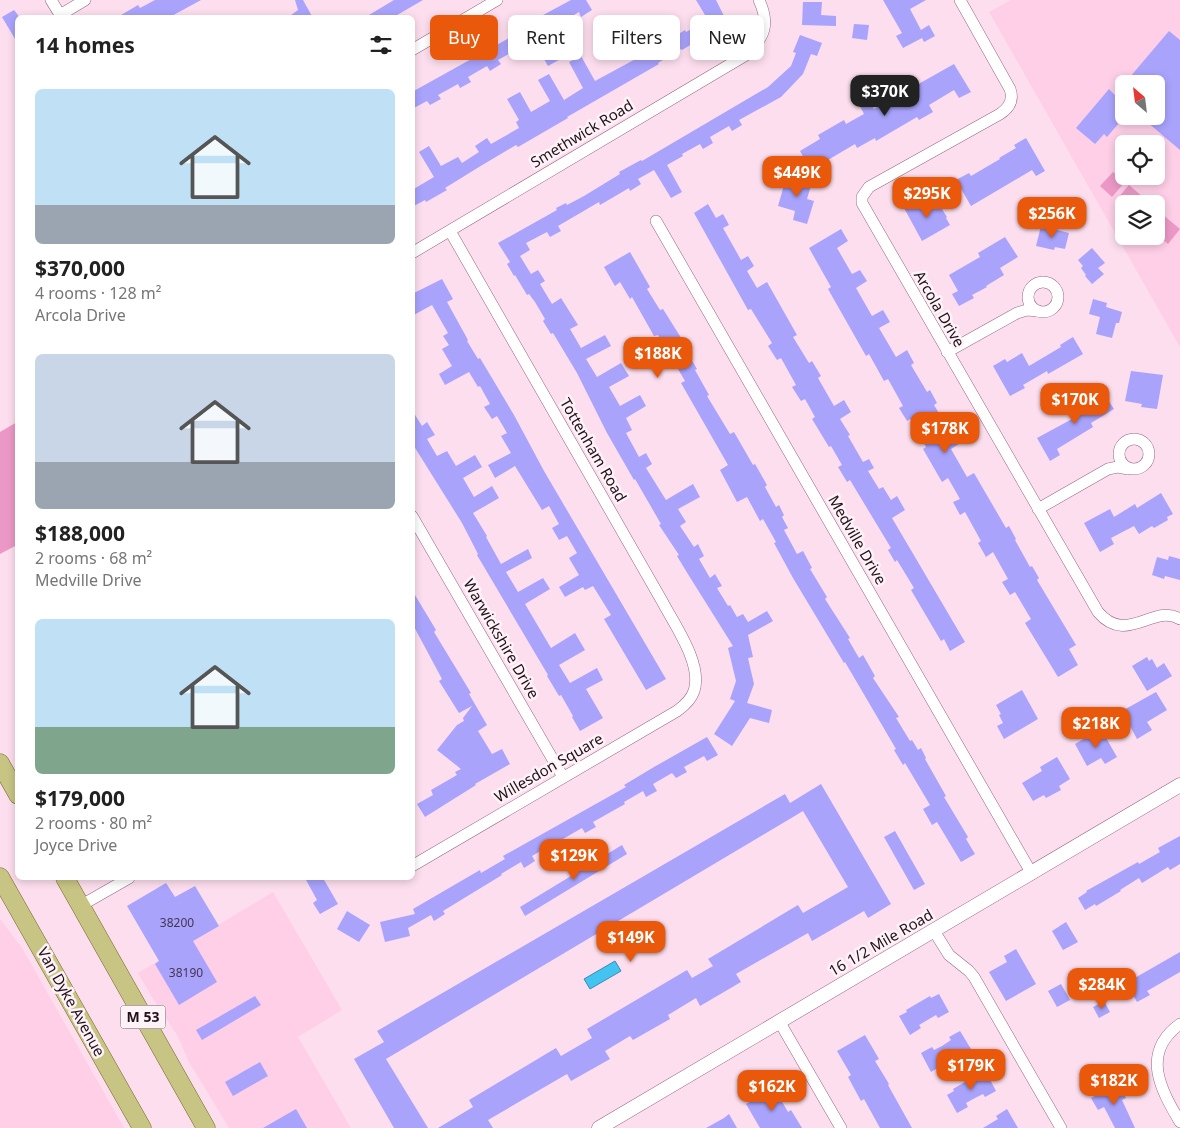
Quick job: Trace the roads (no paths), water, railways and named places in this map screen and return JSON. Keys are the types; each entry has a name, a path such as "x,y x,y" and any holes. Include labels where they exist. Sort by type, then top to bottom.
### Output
{"main road":[{"path":"0,764 15,790"},
{"name":"Van Dyke Avenue","path":"0,876 142,1128"},
{"name":"M 53","path":"65,880 206,1128"}],"street":[{"path":"51,0 60,15"},
{"path":"62,15 85,0"},
{"path":"415,48 497,0"},
{"name":"Smethwick Road","path":"415,251 746,55 754,48 762,36 765,25 765,17 759,0"},
{"name":"Arcola Drive","path":"960,0 1010,89 1012,94 1010,104 1000,114 869,187 862,197 864,209 1088,595 1106,620 1112,624 1127,626 1164,615 1172,615 1180,619"},
{"name":"Medville Drive","path":"656,221 1032,874"},
{"name":"Tottenham Road","path":"450,231 675,626 695,668 695,690"},
{"path":"947,352 1017,313 1027,310 1043,312 1052,309 1058,301 1057,291 1051,284 1041,282 1033,287 1024,305 1017,313"},
{"path":"1028,296 1030,305 1038,311"},
{"path":"1038,509 1108,469 1118,467 1138,469 1146,464 1149,454 1146,445 1137,440 1123,444 1114,462 1108,469"},
{"path":"1119,453 1121,462 1128,468"},
{"name":"Warwickshire Drive","path":"415,521 563,777"},
{"name":"Willesdon Square","path":"415,864 677,711 690,700 695,690"},
{"name":"16 1/2 Mile Road","path":"599,1128 1180,785"},
{"path":"80,906 126,880"},
{"path":"934,931 945,950 974,977 1061,1128"},
{"path":"779,1021 841,1128"},
{"path":"1180,1024 1168,1035 1163,1043 1158,1056 1157,1067 1160,1086 1180,1122"}],"water":[{"path":"615,961 621,971 590,989 584,979"}]}
